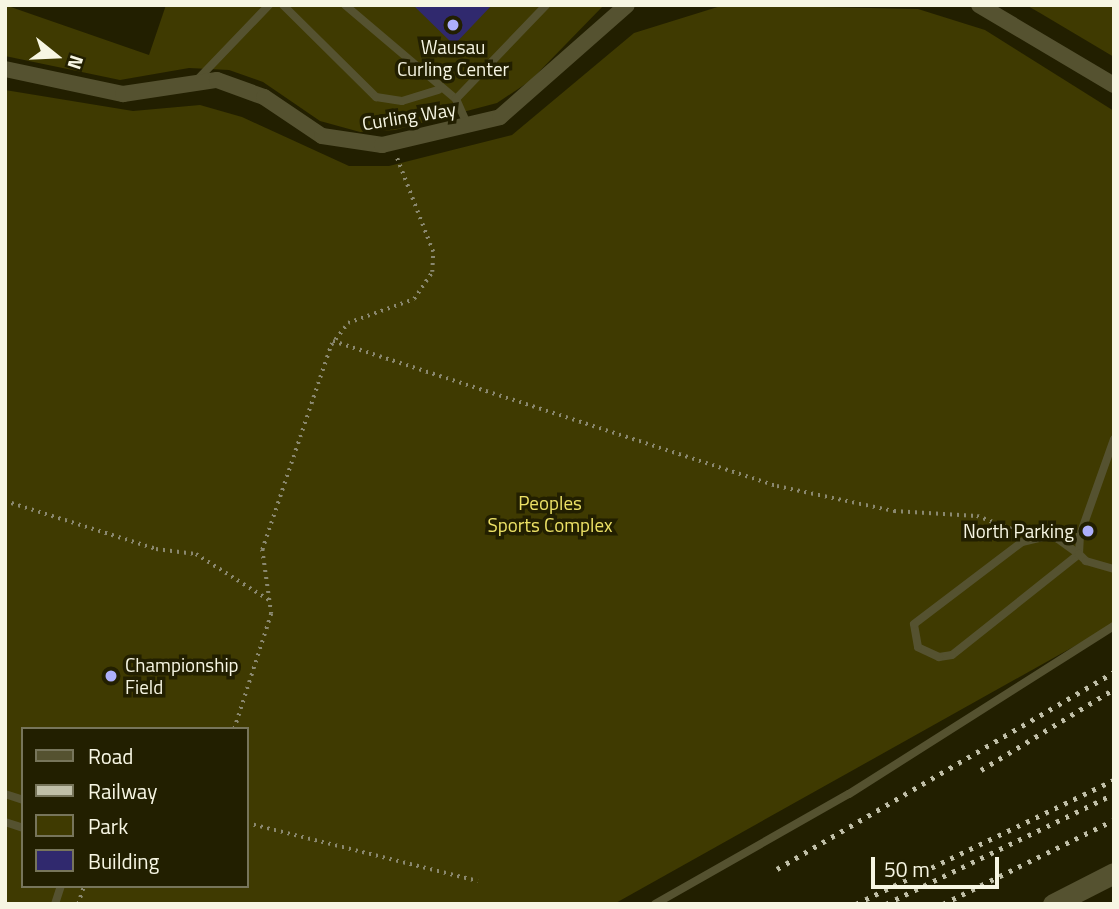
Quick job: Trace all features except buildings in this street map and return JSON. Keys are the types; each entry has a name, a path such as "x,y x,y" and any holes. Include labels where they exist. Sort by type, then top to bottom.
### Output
{"street":[{"name":"Curling Way","path":"5,69 123,94 198,79 256,93 332,140 394,143 468,127 521,103 597,26 627,5"},
{"path":"979,5 1114,85"},
{"path":"1053,904 1114,873"}],"lane":[{"path":"198,79 270,5"},
{"path":"283,5 376,97 402,101 438,90"},
{"path":"345,5 438,90 456,99 468,127"},
{"path":"456,99 546,5"},
{"path":"1114,439 1080,535 1079,554 952,655 939,657 918,647 914,624 1031,538 1049,536 1079,554 1114,569"},
{"path":"655,904 849,794 1114,626"}],"path":[{"path":"235,727 271,614 262,550 333,341 348,323 414,299 432,272 433,252 394,143"},
{"path":"333,341 777,486 894,511 977,516 1031,538"},
{"path":"5,501 156,549 196,554 269,600"},
{"path":"248,824 478,881"}],"green space":[{"path":"5,5 149,55 166,5 604,5 530,81 497,103 395,130 360,132 320,121 263,82 229,70 189,68 120,80 5,56"},
{"name":"Peoples Sports Complex","path":"724,5 918,9 985,30 1114,111 1114,624 614,904 5,904 5,90 133,111 200,105 242,117 349,166 389,166 512,135 634,33"},
{"path":"1026,5 1114,5 1114,57 1040,13"}],"railway":[{"path":"777,869 1114,672"},
{"path":"981,770 1114,689"},
{"path":"856,904 1114,780"},
{"path":"886,904 1114,794"},
{"path":"943,904 1114,820"}],"place":[{"name":"Wausau Curling Center","path":"453,25"},
{"name":"North Parking","path":"1088,531"},
{"name":"Championship Field","path":"111,676"}]}
